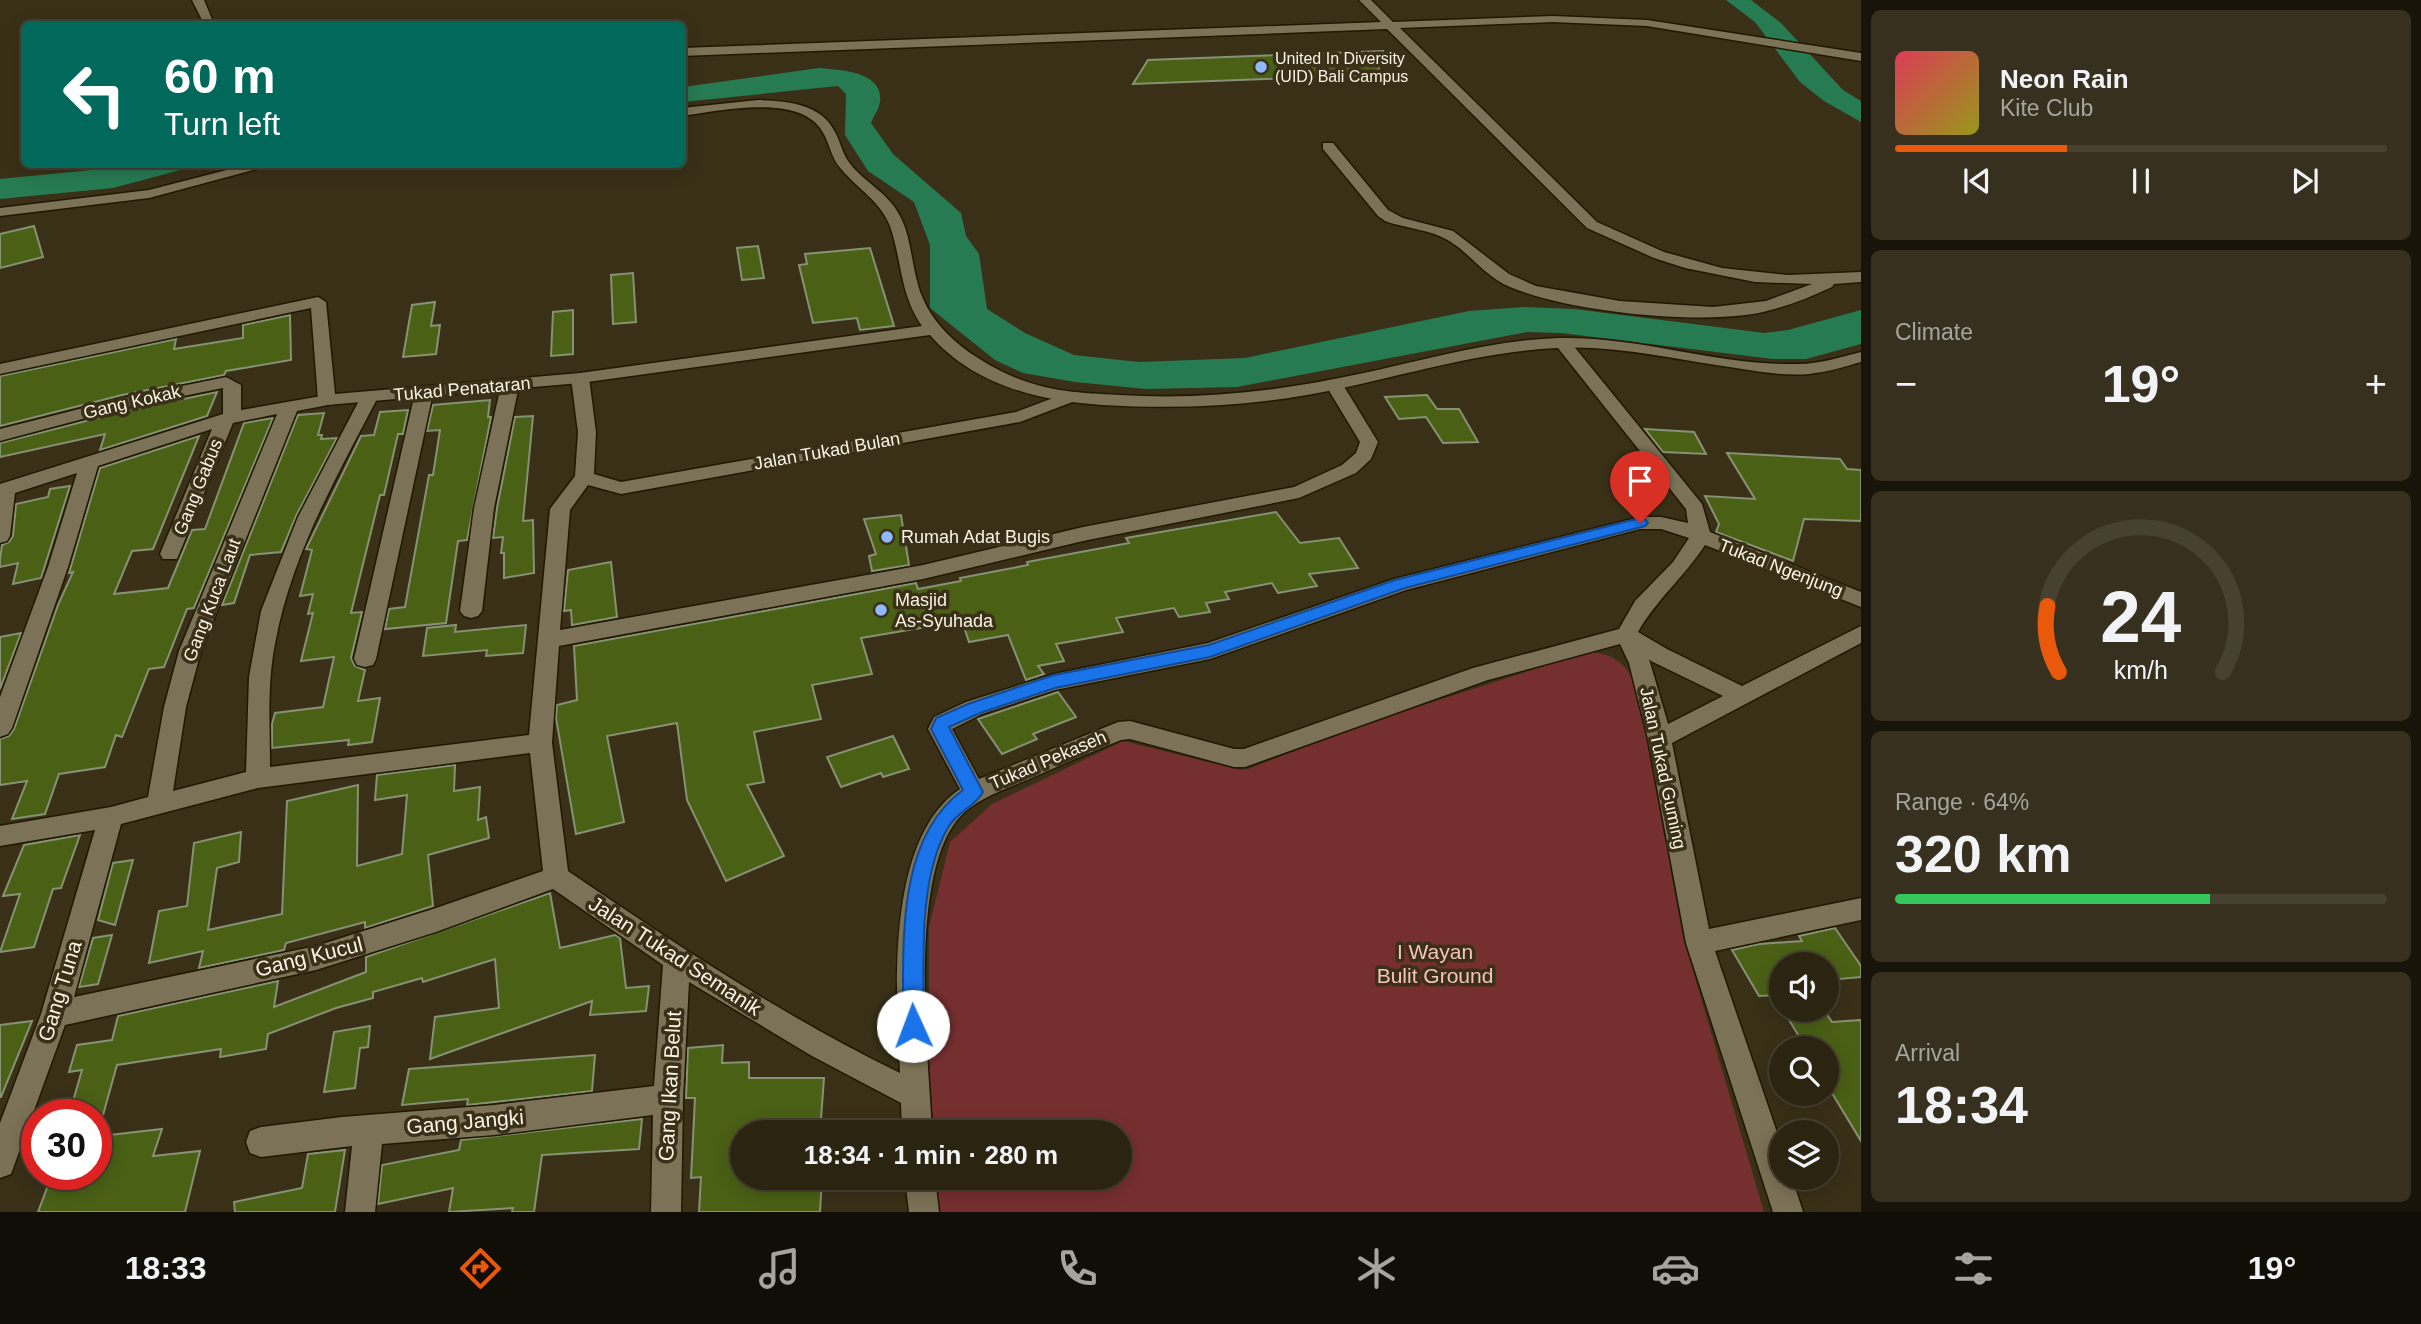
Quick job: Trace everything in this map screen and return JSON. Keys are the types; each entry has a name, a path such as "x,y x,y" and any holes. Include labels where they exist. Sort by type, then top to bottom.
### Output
{"street":[{"path":"198,0 208,21"},
{"path":"1365,0 1592,225 1633,246 1726,275 1784,281 1861,277"},
{"path":"686,52 1553,19 1647,23 1859,57"},
{"path":"686,112 754,104 784,105 806,111 820,119 842,163 892,214 900,232 914,298 933,330 952,348 991,374 1033,391 1126,402 1196,402 1335,384 1458,354 1563,343 1645,350 1794,369 1820,368 1861,357"},
{"path":"1328,146 1383,213 1393,220 1445,232 1513,282 1545,294 1660,309 1734,311 1790,301 1834,280"},
{"path":"0,212 149,194 252,168"},
{"path":"0,369 318,302 327,400"},
{"name":"Tukad Penataran","path":"3,490 229,419 290,405 580,378 933,330"},
{"path":"1563,343 1695,508 1700,536 1680,567 1642,606 1626,635 1658,655 1741,695"},
{"path":"556,877 540,743 560,509 584,477 587,432 580,378"},
{"name":"Gang Kokak","path":"0,435 123,403 226,382 232,384 229,419"},
{"path":"550,640 923,572 1083,534 1299,492 1349,469 1364,456 1369,442 1335,384"},
{"path":"471,611 484,508 510,385"},
{"path":"365,659 424,393"},
{"path":"258,778 264,645 279,585 296,541 369,397"},
{"name":"Jalan Tukad Bulan","path":"584,477 621,488 1020,416 1069,397"},
{"name":"Gang Kuca Laut","path":"159,803 175,707 190,652 290,405"},
{"name":"Gang Gabus","path":"170,554 229,419"},
{"path":"0,728 58,567 89,464"},
{"path":"0,536 3,490"},
{"name":"Tukad Ngenjung","path":"974,792 940,729 942,723 974,708 1054,682 1210,651 1401,584 1640,523 1661,523 1700,536 1861,600"},
{"path":"1660,739 1861,634"},
{"name":"Jalan Tukad Guming","path":"1626,635 1640,663 1660,739 1699,943 1788,1212"},
{"name":"Tukad Pekaseh","path":"916,1120 912,969 914,919 931,843 942,820 974,792 1118,731 1129,730 1234,758 1245,758 1353,718 1521,662 1626,635"},
{"path":"0,836 111,817 258,778 540,743"},
{"name":"Gang Tuna","path":"3,1151 55,1014 111,817"},
{"name":"Jalan Tukad Semanik","path":"556,877 677,959 827,1052 915,1095"},
{"name":"Gang Kucul","path":"55,1014 316,958 436,920 556,877"},
{"path":"1699,943 1861,909"},
{"name":"Gang Ikan Belut","path":"666,1212 668,1099 677,959"},
{"name":"Gang Jangki","path":"261,1142 494,1120 668,1099"},
{"path":"360,1212 369,1130"},
{"path":"921,1190 924,1212"}],"green space":[{"name":"I Wayan Bulit Ground","path":"1588,652 1613,658 1624,667 1637,688 1683,937 1764,1212 939,1212 938,1190 1132,1190 1132,1120 932,1120 929,1066 929,927 950,842 992,804 1123,741 1240,770 1358,726"}],"shaded area":[{"path":"1726,0 1751,0 1781,23 1843,90 1861,101 1861,122 1824,101 1800,82 1755,22"},
{"path":"819,68 859,74 868,78 879,92 880,102 871,123 893,154 961,213 966,236 979,254 987,309 1025,333 1074,355 1139,362 1245,358 1469,311 1524,307 1574,309 1765,333 1788,330 1861,310 1861,344 1806,359 1773,359 1561,333 1527,332 1237,387 1146,389 1075,382 1023,373 995,360 930,308 930,245 914,202 868,171 845,135 846,94 838,86 686,102 686,87"},
{"path":"112,168 188,168 113,188 0,199 0,179"}],"building":[{"name":"United In Diversity (UID) Bali Campus","path":"1383,51 1377,75 1133,84 1148,60"},
{"path":"34,226 43,257 0,268 0,234"},
{"path":"758,246 764,278 742,280 737,248"},
{"path":"870,248 894,326 860,330 857,318 813,323 799,265 807,264 805,254"},
{"path":"633,273 636,322 613,324 611,275"},
{"path":"435,302 431,326 440,325 436,354 403,357 412,305"},
{"path":"573,310 573,354 551,356 553,312"},
{"path":"290,315 291,360 226,371 224,375 122,395 0,426 0,376 176,339 174,349 243,338 243,325"},
{"path":"217,392 207,416 100,450 105,434 0,457 0,443 125,411"},
{"path":"1427,395 1437,409 1459,409 1478,442 1443,443 1426,417 1399,419 1385,397"},
{"path":"490,400 488,417 491,417 467,540 458,541 446,623 385,629 389,609 405,607 440,430 427,431 433,405"},
{"path":"408,410 403,434 398,434 384,495 380,495 351,613 362,612 351,658 355,666 365,670 358,701 380,698 372,742 348,745 349,740 272,748 275,713 323,707 334,657 301,661 313,613 308,614 313,594 300,596 312,550 306,549 361,436 374,435 380,412"},
{"path":"324,413 318,435 322,435 321,439 337,438 296,516 281,552 250,555 234,603 222,605 298,415"},
{"path":"533,416 523,521 533,520 534,573 504,578 504,553 501,553 503,537 493,538 497,508 515,417"},
{"path":"273,418 194,608 187,609 164,667 149,669 122,737 116,735 105,767 59,774 45,814 12,819 27,781 0,785 0,739 9,736 14,729 58,605 73,572 69,573 100,468 199,436 153,549 132,551 114,594 168,588 192,530 205,529 244,423"},
{"path":"1645,429 1694,432 1706,454 1663,452"},
{"path":"1727,453 1840,459 1847,469 1861,470 1861,521 1804,519 1793,561 1716,532 1719,524 1705,496 1755,499"},
{"path":"70,486 41,578 13,584 18,563 0,567 0,559 2,545 9,542 13,536 16,504 48,497 50,489"},
{"path":"1276,512 1300,543 1339,538 1358,568 1309,574 1317,586 1278,593 1272,583 1225,592 1229,599 1206,603 1210,612 1179,617 1174,608 1116,618 1123,632 1056,644 1064,661 1038,666 1044,674 1026,680 1008,635 969,642 962,621 861,638 872,674 812,685 821,719 754,732 764,782 747,785 784,856 726,881 687,800 677,723 607,736 624,822 576,834 556,718 557,705 577,700 574,646 916,583 918,589 961,581 960,578 1028,565 1027,562 1129,543 1126,538"},
{"name":"Rumah Adat Bugis","path":"901,515 909,565 872,571 869,556 876,554 864,519"},
{"path":"611,562 617,617 572,625 571,610 564,611 568,570"},
{"path":"456,625 455,632 526,625 523,653 486,656 487,650 423,656 427,628"},
{"path":"21,633 0,689 0,637"},
{"path":"1058,692 1076,717 1033,734 1037,739 1002,754 978,719"},
{"path":"893,736 909,769 883,777 881,773 841,787 827,757"},
{"path":"455,765 454,791 480,787 478,820 486,817 489,838 428,855 433,906 365,928 365,922 286,943 284,950 199,968 203,951 149,963 159,911 187,906 194,843 241,832 239,862 217,868 208,930 282,914 287,801 358,785 357,866 402,854 407,795 375,800 377,775"},
{"path":"80,835 61,888 53,889 34,947 0,952 20,894 3,896 24,845"},
{"path":"133,860 115,925 98,920 113,863"},
{"path":"550,893 560,948 615,935 620,938 626,988 649,986 646,1011 590,1015 592,1001 430,1059 435,1017 499,1008 495,959 423,982 422,978 373,992 373,998 336,1008 268,1034 266,1049 220,1057 221,1049 117,1065 107,1099 74,1099 82,1070 69,1072 77,1045 112,1040 118,1016 278,981 274,1007 366,972 366,957"},
{"path":"1835,928 1861,966 1861,977 1839,979 1839,952 1769,952 1769,996 1759,996 1732,950 1759,944 1802,941 1799,936"},
{"path":"112,935 98,984 79,987 93,938"},
{"path":"1861,1020 1861,1141 1839,1105 1839,1036 1799,1036 1790,1022"},
{"path":"32,1021 1,1097 0,1097 0,1025"},
{"path":"370,1026 368,1047 360,1048 355,1088 324,1092 334,1032"},
{"path":"723,1045 722,1063 749,1062 749,1078 824,1078 821,1120 730,1120 730,1190 821,1190 820,1212 699,1212 701,1177 691,1178 695,1098 686,1098 688,1048"},
{"path":"595,1055 592,1091 467,1105 468,1099 402,1105 409,1069"},
{"path":"642,1119 639,1149 542,1155 534,1212 512,1212 513,1208 449,1212 453,1188 378,1204 382,1165 459,1150 461,1140"},
{"path":"162,1129 153,1156 200,1151 185,1212 38,1212 46,1190 112,1190 112,1135"},
{"path":"345,1150 335,1212 235,1212 234,1202 302,1188 308,1154"}],"place":[{"name":"United In Diversity (UID) Bali Campus","path":"1261,67"},
{"name":"Rumah Adat Bugis","path":"887,537"},
{"name":"Masjid As-Syuhada","path":"881,610"}],"route":[{"path":"913,1026 914,919 922,876 931,843 942,820 974,792 940,729 942,723 974,708 1054,682 1210,651 1401,584 1640,523"}]}
